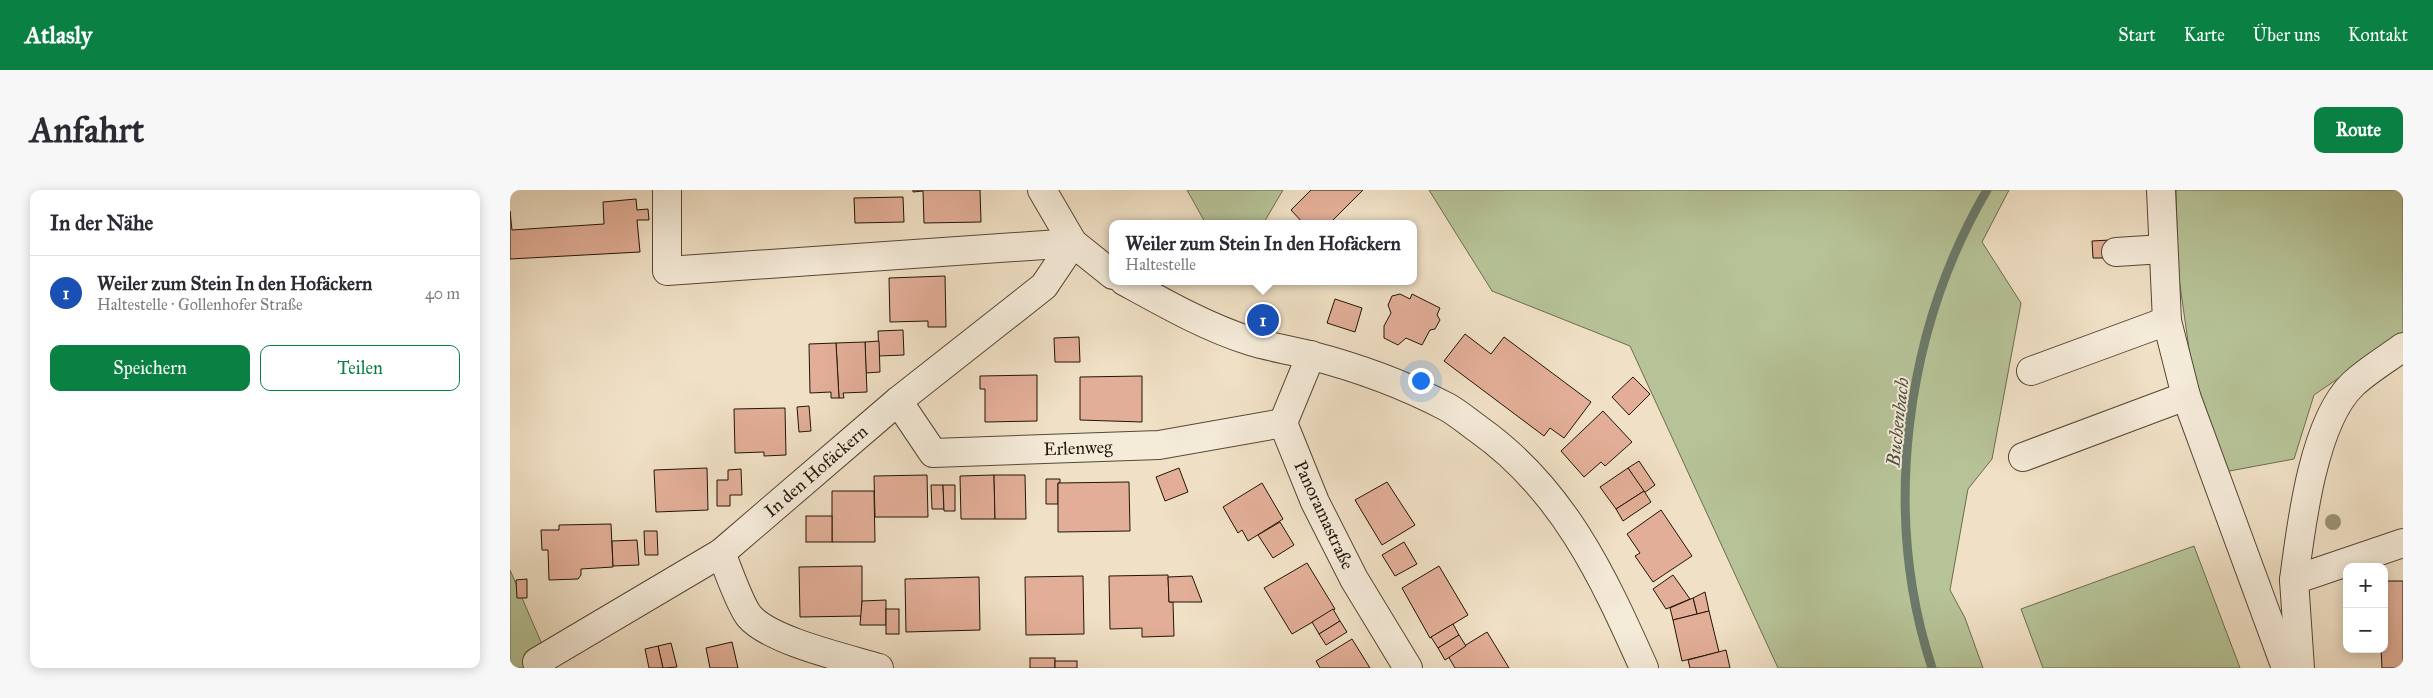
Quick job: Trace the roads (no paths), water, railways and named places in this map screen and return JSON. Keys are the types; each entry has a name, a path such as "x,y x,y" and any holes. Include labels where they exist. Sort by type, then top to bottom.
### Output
{"street":[{"path":"667,190 666,271 1073,243"},
{"path":"1042,190 1073,243 1109,272"},
{"path":"2161,190 2168,321 2186,396 2286,668"},
{"name":"In den Hofäckern","path":"539,668 537,662 721,552 898,401 1044,286 1073,243"},
{"path":"2116,252 2163,249"},
{"path":"1131,285 1165,304 1250,341 1311,356 1372,375 1448,407 1503,446 1546,491 1575,530 1610,592 1644,668"},
{"path":"2032,371 2168,321"},
{"path":"2300,668 2294,580 2302,518 2311,477 2334,409 2353,384 2403,347"},
{"path":"1283,422 1311,356"},
{"path":"2023,457 2186,396"},
{"name":"Erlenweg","path":"898,401 933,453 1159,446 1283,422"},
{"name":"Panoramastraße","path":"1283,422 1315,502 1354,579 1408,668"},
{"path":"2294,580 2403,543"},
{"path":"721,552 748,614 761,627 787,639 879,668"}],"waterway":[{"name":"Buchenbach","path":"1932,668 1916,609 1908,548 1905,486 1910,423 1920,362 1937,302 1959,244 1987,190"}],"place":[{"name":"Weiler zum Stein In den Hofäckern","path":"1263,320"}]}
